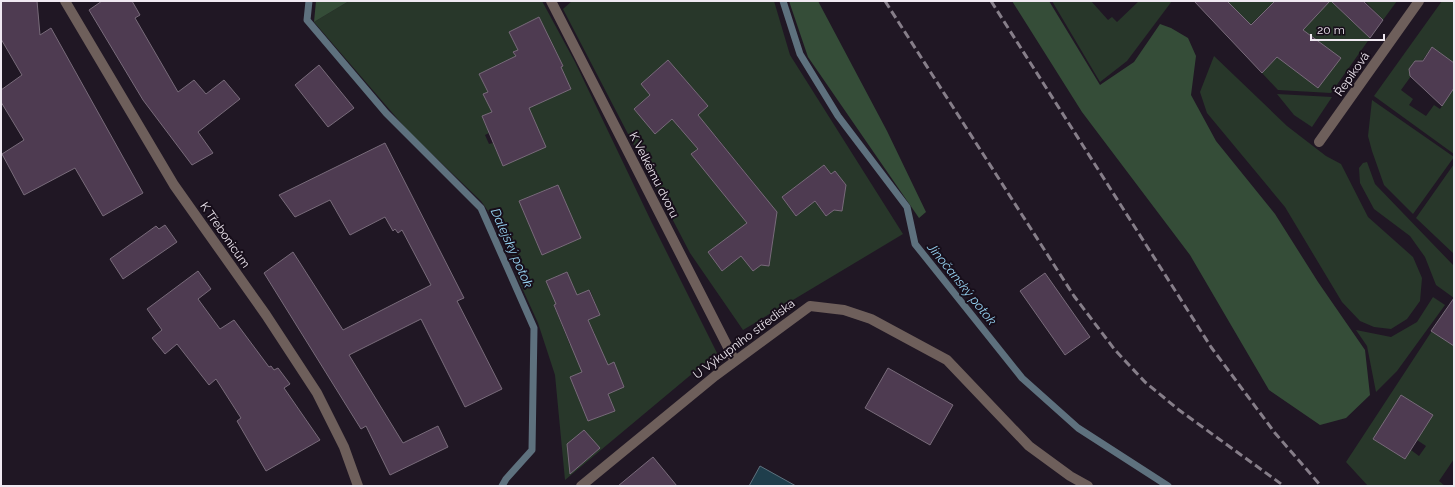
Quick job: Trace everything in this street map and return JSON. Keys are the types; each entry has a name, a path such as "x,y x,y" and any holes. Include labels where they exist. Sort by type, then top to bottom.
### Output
{"street":[{"name":"K Třebonicům","path":"64,1 174,185 266,315 317,393 344,448 358,486"},
{"name":"K Velkému dvoru","path":"551,1 735,361"},
{"name":"Řepíková","path":"1319,142 1419,1"},
{"name":"U Výkupního střediska","path":"581,486 735,361 810,306 844,310 871,319 947,360 1029,446 1070,476 1088,486"}],"green space":[{"path":"316,1 349,1 314,22"},
{"path":"349,1 542,1 575,62 652,223 717,353 565,480 555,375 538,323 518,279 509,241 481,201 408,131 314,22","holes":["539,17 563,66 561,67 571,89 537,104 488,92 479,74 494,67 519,64 514,52 518,50 509,32","508,105 503,166 493,143 489,144 485,135 489,133 482,116","557,185 581,238 542,255 519,201","567,272 577,295 590,290 600,315 588,320 595,334 570,345 554,306 556,304 546,281","614,363 608,394 615,411 588,421 570,377","584,430 599,449 570,473 567,444"]},
{"path":"572,1 774,1 790,55 903,234 743,330 690,253 563,9","holes":["668,60 708,106 681,130 672,119 655,133 634,109 650,95 641,84","715,135 757,187 733,206 692,154","824,165 831,174 835,171 846,185 842,211 834,210 826,216 812,198 804,204 806,208 796,216 782,197","751,221 757,230 762,226 773,240 769,266 761,265 753,271 739,253 730,260 733,263 722,271 708,252"]},
{"path":"789,1 818,1 887,131 926,212 919,218 808,57"},
{"path":"1012,1 1049,1 1100,85 1134,62 1160,24 1171,28 1188,38 1196,56 1191,95 1216,141 1275,214 1318,282 1365,350 1370,395 1346,418 1320,425 1269,390 1190,255 1082,112"},
{"path":"1052,1 1091,1 1108,20 1112,17 1117,22 1139,1 1172,1 1127,61 1100,82"},
{"path":"1226,1 1331,1 1370,38 1331,93 1278,90 1262,73 1279,55","holes":["1267,9 1275,17 1259,33 1251,24"]},
{"path":"1365,1 1397,1 1383,20"},
{"path":"1442,1 1454,1 1454,63 1432,47 1401,90 1413,99 1409,105 1426,116 1434,105 1440,109 1454,88 1454,154 1374,96"},
{"path":"1214,56 1287,126 1326,156 1341,164 1368,217 1413,257 1422,278 1420,301 1407,319 1391,329 1374,327 1360,321 1342,302 1285,207 1207,113 1200,92"},
{"path":"1277,94 1332,97 1312,127 1294,115"},
{"path":"1372,100 1454,157 1413,214 1384,185 1368,136"},
{"path":"1367,162 1375,184 1454,266 1454,298 1436,285 1425,257 1410,236 1374,209 1360,183 1359,168 1363,163"},
{"path":"1454,164 1454,254 1416,218"},
{"path":"1433,297 1445,305 1397,371 1376,392 1367,346 1356,330 1391,337 1417,322"},
{"path":"1445,311 1454,317 1454,459 1439,481 1445,486 1368,486 1346,462","holes":["1373,439 1417,440 1426,446 1419,456 1411,450 1405,459"]}],"water":[{"path":"760,466 796,486 749,486"}],"building":[{"path":"1,1 37,1 40,35 51,28 143,193 103,216 75,168 24,195 2,154 24,140 1,102 1,90 22,75 1,39"},
{"path":"102,1 132,1 140,15 135,18 178,92 194,80 206,94 224,80 240,99 198,132 213,153 192,165 143,100 89,10"},
{"path":"1194,1 1227,1 1251,25 1275,1 1330,1 1303,30 1341,58 1318,88 1277,57 1262,73"},
{"path":"1331,1 1363,1 1383,20 1370,38"},
{"path":"539,17 563,66 561,67 571,89 529,108 546,147 503,166 482,116 492,112 483,94 488,92 479,74 516,56 513,52 518,50 509,32"},
{"path":"1432,47 1454,63 1454,88 1442,106 1410,76 1409,69 1415,61 1423,61"},
{"path":"668,60 708,106 698,115 777,212 769,266 761,265 753,271 741,256 722,271 708,252 747,223 691,154 698,149 672,119 655,134 634,109 650,95 641,84"},
{"path":"319,65 354,108 328,127 295,85"},
{"path":"385,143 464,298 457,301 502,389 465,407 421,319 349,355 403,443 438,426 448,447 390,475 366,426 361,429 264,273 293,252 343,330 431,285 402,230 398,233 395,229 393,231 385,217 350,235 330,200 295,217 279,195"},
{"path":"824,165 831,174 835,171 846,185 842,211 834,210 826,216 815,201 796,216 782,197"},
{"path":"558,185 581,238 542,255 519,201"},
{"path":"165,225 177,242 123,279 110,259 156,226 159,229"},
{"path":"198,271 211,289 198,299 220,329 234,320 269,367 271,366 274,370 278,368 290,384 284,388 320,440 266,471 237,421 241,418 216,379 209,385 177,344 165,354 152,338 162,330 147,309"},
{"path":"567,272 577,295 589,290 600,315 588,320 608,365 614,362 624,387 608,394 615,411 588,421 570,377 582,372 554,305 556,304 546,281"},
{"path":"1045,273 1090,337 1065,355 1020,291"},
{"path":"1454,298 1454,346 1431,331"},
{"path":"888,368 953,405 930,445 865,408"},
{"path":"1401,395 1433,415 1405,459 1373,439"},
{"path":"584,430 600,448 570,474 567,444"},
{"path":"653,457 677,486 618,486"}],"waterway":[{"name":"Dalejský potok","path":"309,1 307,20 386,113 481,208 534,328 532,450 506,479 502,486"},
{"name":"Jinočanský potok","path":"783,1 800,54 838,116 907,207 915,244 1022,378 1078,428 1168,486"}],"railway":[{"path":"885,1 1074,296 1115,350 1145,382 1179,410 1284,486"},
{"path":"991,1 1211,347 1275,433 1321,486"}]}
